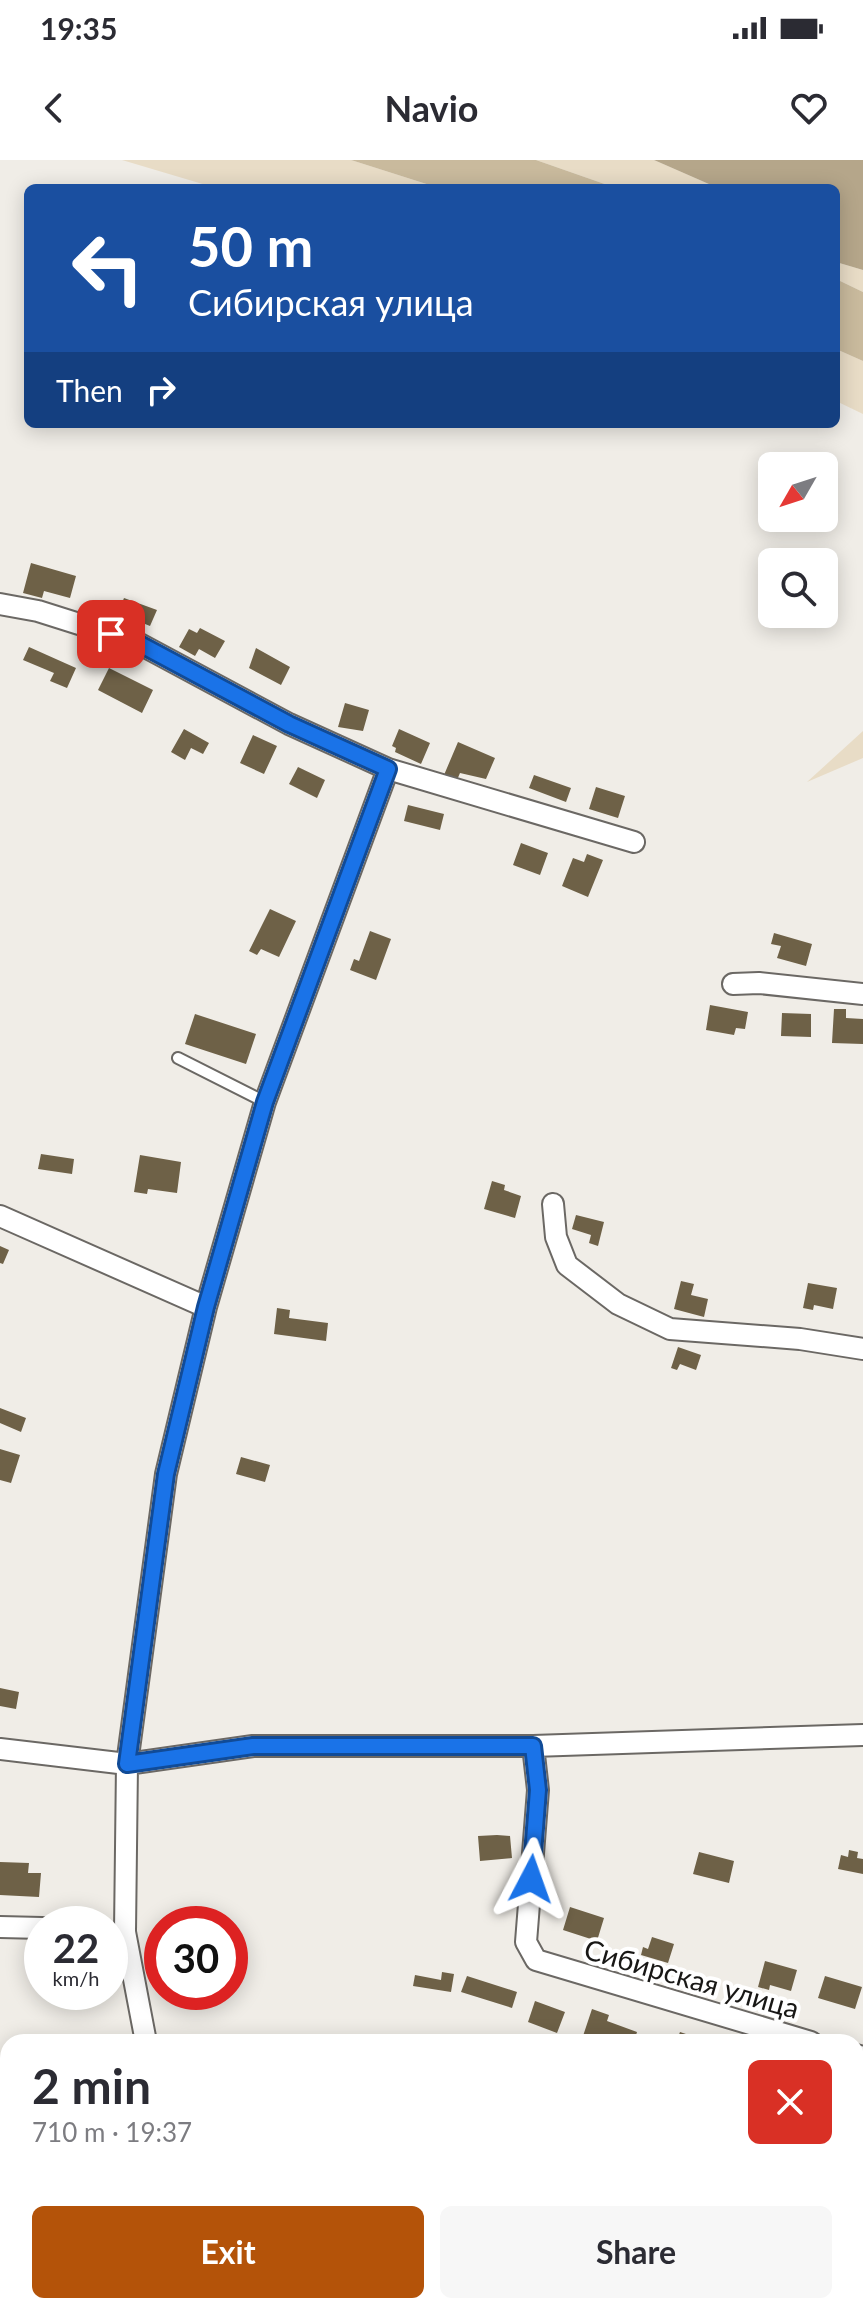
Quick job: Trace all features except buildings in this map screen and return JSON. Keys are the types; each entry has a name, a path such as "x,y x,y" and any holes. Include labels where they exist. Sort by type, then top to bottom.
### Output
{"street":[{"path":"0,604 38,611 136,642 289,724 388,769 634,842"},
{"path":"119,1906 127,1764 166,1474 206,1307 265,1102 388,769"},
{"path":"733,984 759,983 863,994"},
{"path":"553,1204 556,1237 567,1265 618,1304 670,1329 800,1339 863,1349"},
{"path":"0,1216 206,1307"},
{"path":"0,1749 127,1764 253,1746 533,1746 863,1735"},
{"name":"Сибирская улица","path":"533,1746 538,1790 526,1942 536,1960 784,2034"},
{"path":"0,1927 24,1928"},
{"path":"128,1971 144,2034"}],"lane":[{"path":"178,1058 265,1102"}],"shaded area":[{"path":"122,160 351,160 426,184 203,184"},
{"path":"351,160 536,160 605,184 426,184"},
{"path":"536,160 654,160 709,184 605,184"},
{"path":"654,160 863,160 863,270 840,263 840,184 709,184"},
{"path":"840,263 863,270 863,292 840,281"},
{"path":"840,281 863,292 863,361 840,351"},
{"path":"840,351 863,361 863,414 840,403"},
{"path":"863,731 863,758 807,782"}],"route":[{"path":"111,634 136,642 289,724 388,769 265,1102 206,1307 166,1474 127,1764 253,1746 533,1746 538,1790 531,1879"}]}
